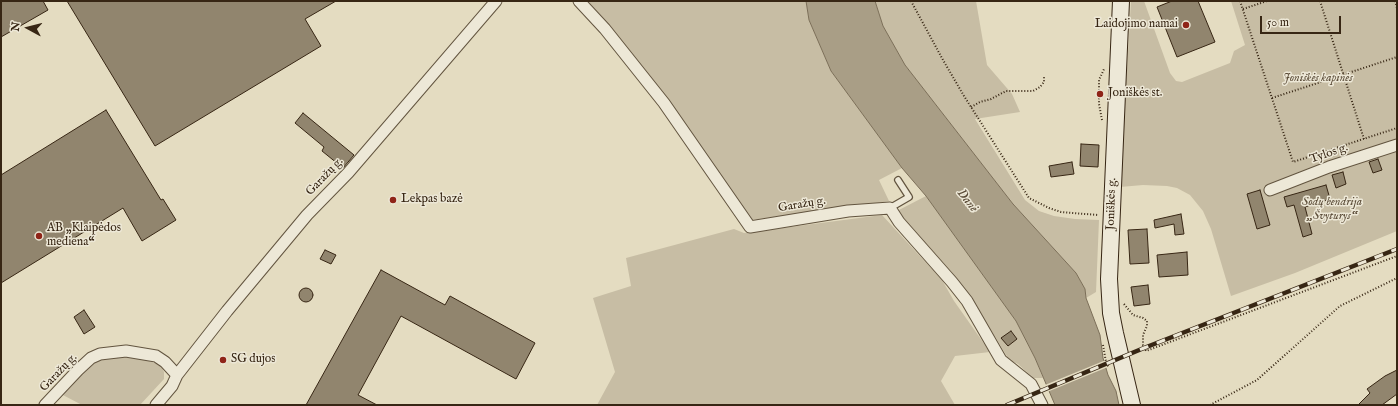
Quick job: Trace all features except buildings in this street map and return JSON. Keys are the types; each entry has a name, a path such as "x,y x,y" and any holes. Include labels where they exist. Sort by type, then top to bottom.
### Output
{"main road":[{"name":"Joniškės g.","path":"1121,1 1109,280 1115,333 1132,405"}],"street":[{"name":"Garažų g.","path":"156,405 172,386 177,375 226,310 307,215 348,173 496,1"},
{"name":"Garažų g.","path":"579,1 605,29 664,103 750,227 848,211 890,208"},
{"name":"Tylos g.","path":"1270,190 1397,145"},
{"path":"890,208 899,222 967,300 1001,360 1031,384 1042,405"},
{"name":"Garažų g.","path":"45,405 78,370 91,358 100,354 126,351 156,356 165,362 177,375"}],"lane":[{"path":"890,208 909,197 898,180"}],"path":[{"path":"911,1 943,60 971,107 1030,198 1049,208 1061,212 1102,215"},
{"path":"1240,1 1293,162 1397,128"},
{"path":"1242,9 1267,1"},
{"path":"1320,1 1364,139"},
{"path":"1395,1 1397,8"},
{"path":"1272,98 1397,57"},
{"path":"971,107 1006,91 1033,91 1040,87 1044,82 1044,76"},
{"path":"1124,304 1133,315 1147,321 1147,326 1143,335 1143,345 1146,351 1397,256"},
{"path":"1210,405 1257,380 1340,306 1397,278"}],"green space":[{"path":"587,1 806,1 809,20 831,71 902,168 879,180 889,201 751,220 596,11"},
{"path":"875,1 976,1 987,65 1012,94 1020,112 975,119 1025,200 1039,211 1054,216 1099,220 1096,292 1086,298 1085,289 1076,273 1013,204 905,65 883,26"},
{"path":"1131,1 1144,1 1170,73 1176,81 1182,82 1230,63 1234,51 1245,45 1231,1 1397,1 1397,231 1295,273 1231,296 1211,229 1203,211 1190,195 1177,188 1167,186 1143,185 1120,187"},
{"path":"926,196 1016,321 1035,358 1043,378 1033,378 1018,364 1009,360 951,271 897,211"},
{"path":"882,215 942,280 954,301 990,352 955,356 941,381 955,405 597,405 615,372 593,298 631,286 626,258 734,229 744,233"},
{"path":"136,357 155,363 160,365 162,368 164,372 164,379 140,405 82,405 61,394 96,358"}],"water":[{"name":"Danė","path":"806,1 875,1 883,26 905,65 1013,204 1076,273 1085,289 1086,298 1100,335 1103,358 1108,375 1116,391 1119,405 1055,405 1035,358 1016,321 926,196 902,168 831,71 809,20"}],"pier":[{"path":"1106,360 1108,367 1047,392 1045,385"}],"railway":[{"path":"1007,405 1144,348 1397,249"}],"place":[{"name":"Laidojimo namai","path":"1186,25"},
{"name":"Joniškės st.","path":"1100,94"},
{"name":"Lekpas bazė","path":"393,200"},
{"name":"AB „Klaipėdos mediena“","path":"39,236"},
{"name":"SG dujos","path":"223,360"}],"park label":[{"name":"Joniškės kapinės","path":"1318,79"},
{"name":"Sodų bendrija „Švyturys“","path":"1332,210"}]}
